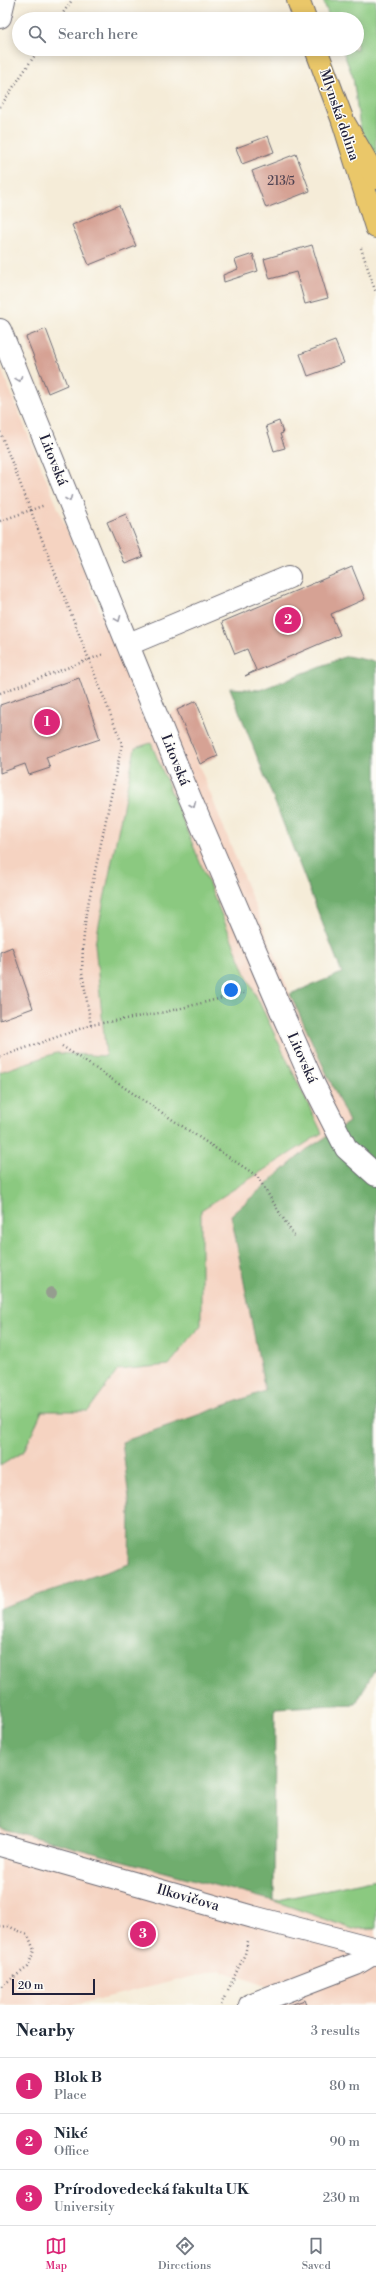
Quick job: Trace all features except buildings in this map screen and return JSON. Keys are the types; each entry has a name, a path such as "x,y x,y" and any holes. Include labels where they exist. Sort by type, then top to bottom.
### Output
{"main road":[{"path":"298,0 302,12"},
{"name":"Mlynská dolina","path":"319,56 343,121 376,227"},
{"path":"343,121 376,178"}],"lane":[{"path":"0,17 4,0"},
{"name":"Litovská","path":"0,330 190,798 268,982 314,1085 346,1148 376,1175"},
{"path":"128,644 289,577"},
{"name":"Ilkovičova","path":"0,1845 254,1917 376,1949"},
{"path":"250,2005 356,1964 376,1952"}],"path":[{"path":"64,12 72,0"},
{"path":"0,107 34,56"},
{"path":"0,432 122,744 86,914 82,972 91,1025"},
{"path":"0,521 31,511 67,496"},
{"path":"0,693 89,660"},
{"path":"0,1056 91,1025 165,1012 252,990 268,982"},
{"path":"62,1046 257,1176 294,1236"},
{"path":"0,1927 8,1926 28,1935 34,1950 28,1967 0,1987"},
{"path":"221,2005 245,1954"}],"shaded area":[{"path":"0,366 147,726 177,710 290,994 349,1122 306,1150 231,1215 265,1391 123,1442 130,1507 129,1564 0,1608"},
{"path":"0,1828 274,1901 353,1929 376,1928 376,2005 250,2005 284,1992 220,1970 74,2005 0,2005"}],"green space":[{"path":"323,0 376,0 376,244 353,77 345,56 364,56 364,12 327,12"},
{"path":"347,656 376,662 376,1667 356,1704 275,1708 274,1901 0,1828 0,1608 129,1564 130,1507 122,1442 265,1391 231,1215 306,1150 349,1122 290,994 342,973 230,688 260,690"},
{"path":"151,743 248,979 322,1133 201,1210 201,1325 169,1365 118,1370 88,1411 42,1411 24,1451 0,1466 0,1072 56,1053 106,1056 95,944 135,748"},
{"path":"376,1879 376,1928 353,1929 274,1901"}],"place":[{"name":"Niké","path":"288,620"},
{"name":"Blok B","path":"47,722"},
{"name":"Prírodovedecká fakulta UK","path":"143,1934"}]}
